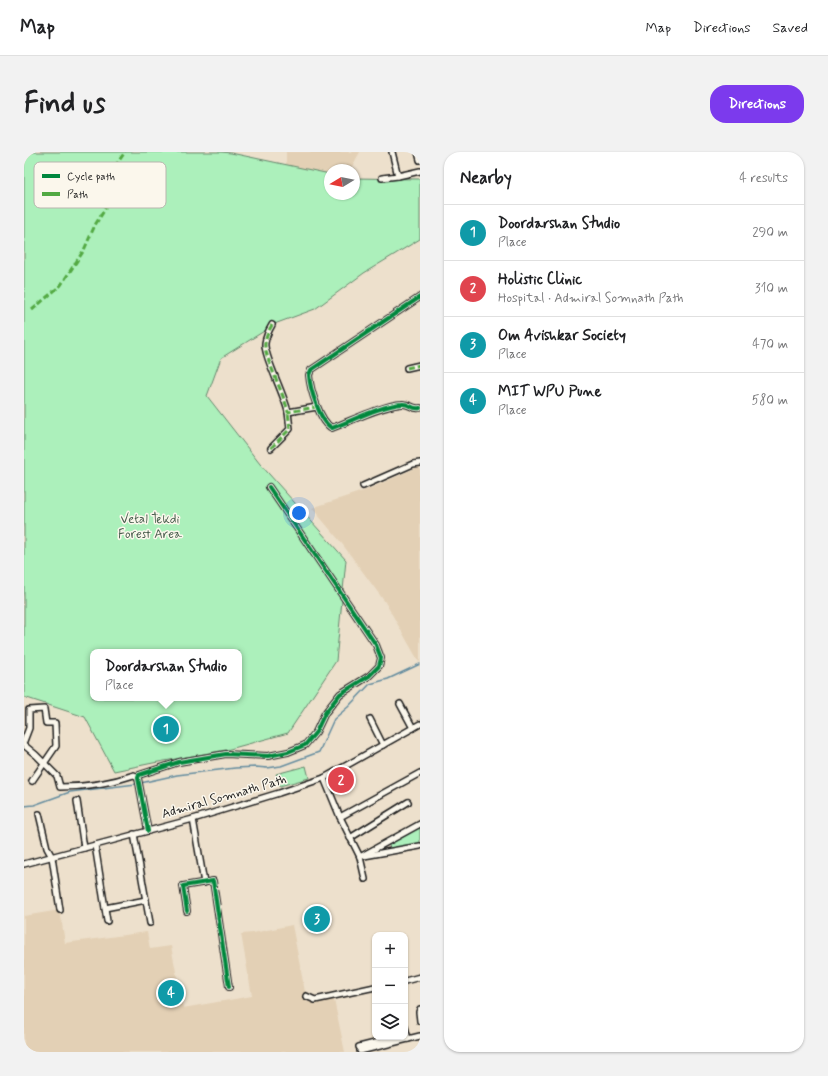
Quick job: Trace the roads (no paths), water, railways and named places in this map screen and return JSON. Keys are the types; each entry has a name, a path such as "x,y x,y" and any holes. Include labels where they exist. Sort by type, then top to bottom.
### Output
{"street":[{"path":"392,152 398,176"},
{"path":"418,152 420,160"},
{"path":"382,178 420,171"},
{"path":"420,297 312,370 309,373 308,378 317,407 328,425 332,428 389,406 404,404 416,409 420,408"},
{"path":"271,448 290,429 286,402 265,347 265,342 272,325"},
{"path":"408,368 420,364"},
{"path":"288,412 317,407"},
{"path":"363,486 413,464 420,463"},
{"path":"148,831 138,778 140,774 179,762 226,754 268,756 288,752 305,745 316,732 325,713 340,694 369,676 379,666 381,658 376,645 269,487"},
{"path":"400,704 413,728"},
{"path":"24,741 29,728 29,710 44,709 46,723 55,723 56,746 32,781"},
{"path":"370,719 383,745"},
{"name":"Admiral Somnath Path","path":"24,864 193,819 324,778 420,724"},
{"path":"24,745 57,776 60,787 72,788 134,775 138,778"},
{"path":"340,817 420,773"},
{"path":"324,778 340,817 360,857 365,879"},
{"path":"77,801 84,848"},
{"path":"350,838 408,802"},
{"path":"39,814 47,848 52,856 60,910"},
{"path":"193,819 204,883"},
{"path":"360,857 420,824"},
{"path":"134,834 150,923"},
{"path":"95,845 107,921"},
{"path":"360,857 420,846"},
{"path":"187,911 183,886 213,881 229,987"},
{"path":"105,908 146,900"},
{"path":"408,979 420,977"},
{"path":"306,996 315,1000 372,988"},
{"path":"420,1009 420,1020"},
{"path":"408,1036 420,1036"},
{"path":"360,1049 389,1040"},
{"path":"360,1049 393,1040"}],"waterway":[{"path":"24,806 34,805 70,792 136,784 177,775 235,768 267,768 281,766 319,752 334,719 370,684 388,679 420,664"}],"place":[{"name":"Doordarshan Studio","path":"166,729"},
{"name":"Holistic Clinic","path":"341,780"},
{"name":"Om Avishkar Society","path":"317,919"},
{"name":"MIT WPU Pune","path":"171,993"}],"park label":[{"name":"Vetal Tekdi Forest Area","path":"150,526"}]}
